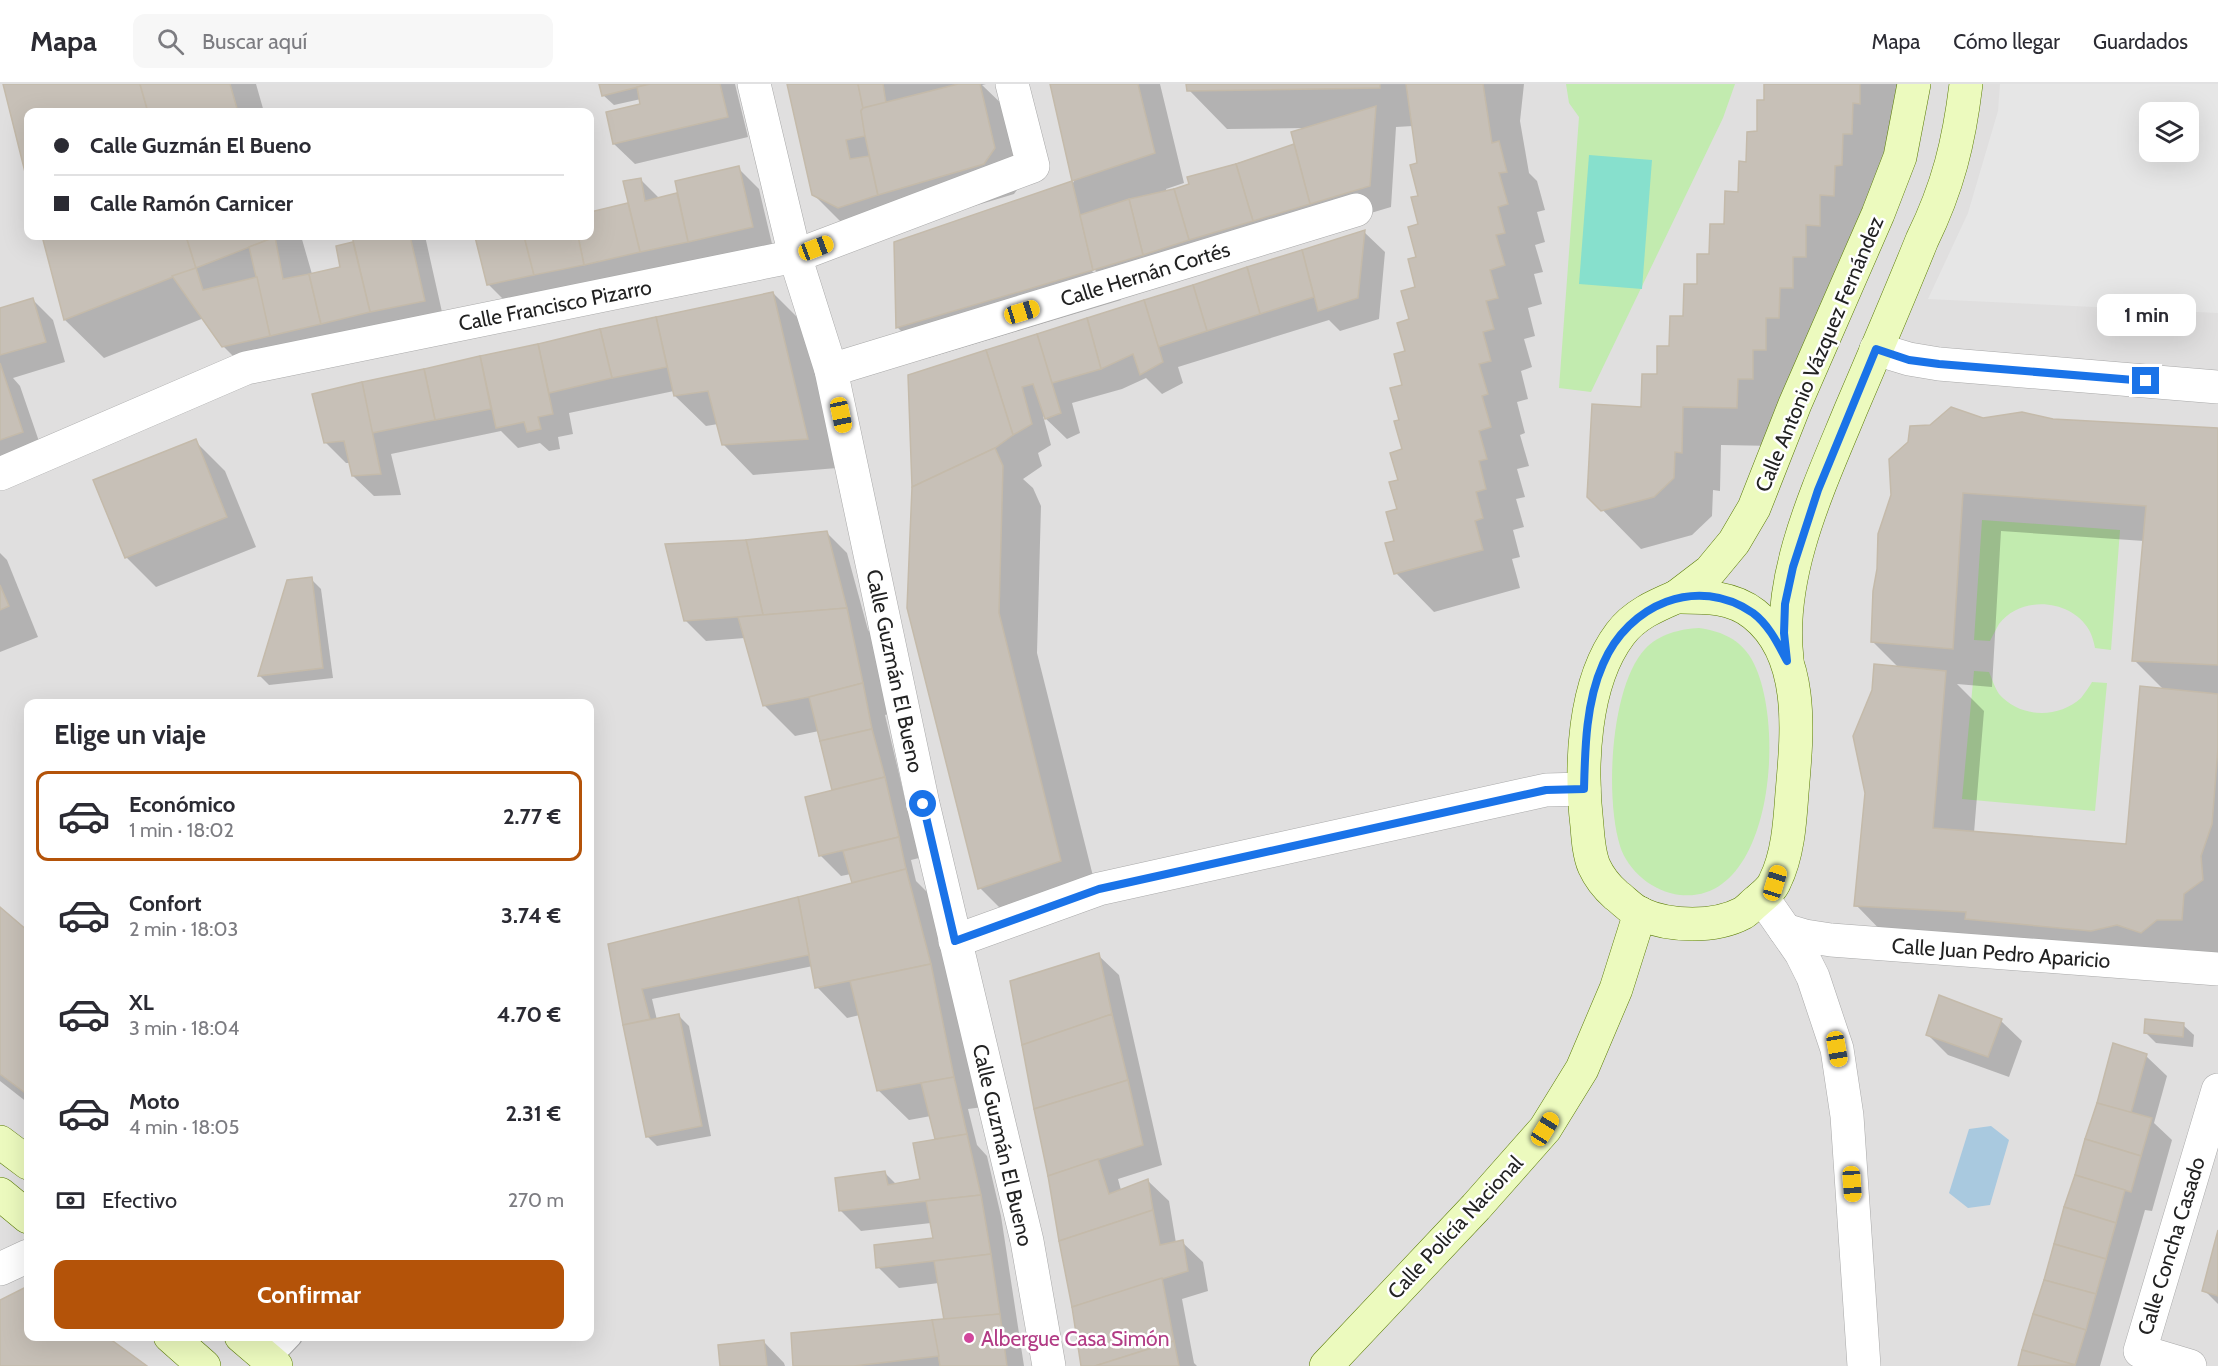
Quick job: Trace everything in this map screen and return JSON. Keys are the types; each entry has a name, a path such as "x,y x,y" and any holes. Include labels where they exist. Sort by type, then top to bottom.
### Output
{"main road":[{"name":"Calle Antonio Vázquez Fernández","path":"1640,914 1608,888 1594,867 1588,841 1584,789 1585,749 1592,702 1602,664 1621,633 1638,616 1676,597 1710,572 1734,542 1754,508 1900,157 1914,84"},
{"path":"1640,914 1666,922 1688,924 1721,921 1743,913 1775,883 1789,827 1798,735 1795,696 1787,661 1784,633 1785,604 1793,567 1818,490 1935,213 1952,164 1961,128 1966,84"},
{"path":"1676,597 1719,598 1738,604 1755,614 1771,633 1787,661"},
{"name":"Calle Policía Nacional","path":"1326,1366 1476,1207 1545,1129 1582,1069 1616,989 1640,914"},
{"path":"0,1142 24,1160"},
{"path":"0,1194 24,1214"},
{"path":"176,1341 204,1366"},
{"path":"252,1341 279,1354"}],"street":[{"name":"Calle Guzmán El Bueno","path":"754,84 795,256 831,370 923,804 1027,1241 1049,1366"},
{"name":"Calle Francisco Pizarro","path":"0,474 246,368 795,256 1033,166 1012,84"},
{"name":"Calle Hernán Cortés","path":"831,370 1356,210"},
{"path":"1876,349 1909,360 1939,364 2218,387"},
{"path":"955,941 1099,889 1546,790 1584,789"},
{"path":"1762,897 1814,977 1837,1049 1847,1116 1864,1366"},
{"name":"Calle Juan Pedro Aparicio","path":"1785,930 1832,940 2218,969"},
{"name":"Calle Concha Casado","path":"2190,1366 2140,1351 2218,1090"},
{"path":"0,1269 24,1258"}],"shaded area":[{"path":"0,84 2218,84 2218,1366 0,1366"},
{"path":"2000,84 2218,84 2218,313 1928,299 1968,213 1998,111"},
{"path":"1589,155 1652,160 1642,289 1579,284"},
{"path":"1991,1126 2009,1140 1990,1205 1968,1208 1949,1193 1969,1129"}],"green space":[{"path":"1566,84 1735,84 1723,118 1591,392 1559,388 1579,117 1569,103"},
{"path":"1982,520 2120,530 2111,650 2095,648 2089,630 2081,620 2070,612 2046,604 2020,608 2008,615 1999,624 1990,641 1974,640"},
{"path":"1699,628 1727,636 1749,655 1761,682 1768,718 1769,758 1765,800 1754,838 1737,870 1712,890 1680,895 1660,890 1643,879 1629,864 1620,846 1613,800 1614,744 1624,689 1633,666 1645,649 1670,633"},
{"path":"1974,671 1989,672 1999,694 2017,708 2039,713 2061,710 2072,705 2081,698 2092,682 2107,683 2095,811 1962,799"}],"building":[{"path":"3,84 140,84 147,108 24,108 24,168"},
{"path":"140,84 230,84 237,108 147,108"},
{"path":"599,84 650,84 602,96"},
{"path":"650,84 720,84 728,117 613,144 606,112 640,104 637,87"},
{"path":"787,84 858,84 865,136 846,140 850,159 869,156 878,195 838,208 812,195"},
{"path":"858,84 883,84 886,103 863,108"},
{"path":"958,84 980,84 995,148 984,164 878,195 865,136 861,111 863,108"},
{"path":"1050,84 1138,84 1155,153 1072,181"},
{"path":"1186,84 1380,84 1380,88 1187,91"},
{"path":"1406,84 1483,84 1492,143 1499,141 1507,172 1499,173 1508,204 1498,207 1505,233 1496,235 1505,265 1490,270 1498,298 1486,301 1494,329 1483,332 1491,361 1479,364 1488,394 1482,396 1491,427 1479,431 1487,459 1479,461 1486,489 1476,492 1483,518 1475,521 1483,550 1394,574 1385,543 1394,541 1386,512 1397,509 1389,482 1398,480 1390,453 1402,449 1394,421 1399,420 1390,388 1402,385 1394,354 1405,351 1397,323 1409,319 1401,291 1415,287 1408,259 1416,257 1408,227 1418,224 1411,197 1418,196 1410,165 1417,163"},
{"path":"1764,84 1860,84 1860,104 1853,103 1852,134 1843,134 1842,165 1835,166 1834,196 1820,195 1820,226 1806,225 1806,257 1793,257 1793,288 1780,288 1779,318 1766,318 1766,350 1753,350 1753,379 1738,379 1737,408 1683,407 1682,453 1675,452 1674,478 1654,497 1601,511 1587,497 1592,404 1641,407 1642,374 1657,374 1657,346 1669,346 1670,316 1683,316 1684,284 1697,284 1697,254 1709,254 1710,224 1724,224 1725,191 1738,192 1739,161 1746,162 1747,132 1757,131 1757,100 1764,100"},
{"path":"1376,106 1370,186 1310,204 1291,132"},
{"path":"1294,144 1310,204 1253,221 1236,164"},
{"path":"1236,164 1253,221 1189,240 1174,189 1189,184 1187,177"},
{"path":"739,166 753,227 688,242 675,181"},
{"path":"641,178 645,201 677,193 688,242 640,252 623,181"},
{"path":"1072,181 1093,270 896,328 894,242"},
{"path":"1174,189 1189,240 1143,255 1129,199"},
{"path":"1129,199 1143,255 1093,270 1080,215"},
{"path":"628,203 640,252 584,265 579,240 594,240 594,211"},
{"path":"1365,230 1358,298 1318,311 1302,250"},
{"path":"43,240 187,240 196,268 64,320"},
{"path":"187,240 267,240 196,268"},
{"path":"267,240 276,240 283,279 309,274 321,324 270,336 249,247"},
{"path":"353,240 411,240 425,301 370,312"},
{"path":"476,240 525,240 534,275 487,285"},
{"path":"525,240 579,240 584,265 534,275"},
{"path":"353,242 370,312 321,324 309,274 340,267 336,246"},
{"path":"1302,250 1314,297 1260,314 1247,267"},
{"path":"1247,267 1260,314 1207,331 1193,285"},
{"path":"196,268 203,290 257,277 270,336 222,347 172,276"},
{"path":"1193,285 1207,331 1158,347 1144,300"},
{"path":"773,292 808,439 722,445 708,391 674,396 656,317"},
{"path":"33,298 46,342 0,355 0,308"},
{"path":"1144,300 1163,362 1140,375 1133,354 1101,369 1087,318"},
{"path":"656,317 667,367 612,378 600,329"},
{"path":"1087,318 1101,369 1052,383 1037,334"},
{"path":"600,329 612,378 549,393 538,344"},
{"path":"1037,334 1061,413 1045,419 1033,384 1022,387 1032,424 1013,435 986,350"},
{"path":"538,344 553,414 538,417 541,429 527,432 524,422 496,428 480,356"},
{"path":"986,350 1013,435 995,448 912,487 908,375"},
{"path":"480,356 491,409 435,420 424,369"},
{"path":"0,363 23,432 0,440"},
{"path":"424,369 435,420 372,433 362,382"},
{"path":"362,382 381,474 352,476 344,441 324,443 312,394"},
{"path":"1951,407 1983,418 2022,412 2053,419 2218,428 2218,665 2132,661 2146,506 1963,493 1953,649 1871,642 1878,534 1891,495 1889,459 1908,442 1910,426 1930,425"},
{"path":"196,439 227,517 125,558 93,480"},
{"path":"995,448 1003,466 999,613 1061,861 978,889 907,608 912,487"},
{"path":"827,531 847,608 763,615 746,540"},
{"path":"746,540 763,615 684,621 665,544"},
{"path":"312,577 323,668 258,676 287,580"},
{"path":"0,585 9,606 0,610"},
{"path":"847,608 863,683 763,706 738,617"},
{"path":"1874,664 1946,671 1933,828 2126,844 2140,686 2218,694 2218,748 2212,824 2201,856 2203,880 2184,894 2182,920 2157,920 2141,933 2117,925 2091,931 1965,919 1966,912 1854,906 1865,793 1853,736 1872,690"},
{"path":"863,683 872,729 820,741 809,697"},
{"path":"872,729 885,777 832,790 820,741"},
{"path":"885,777 899,837 819,856 805,797"},
{"path":"899,837 906,869 852,883 843,851"},
{"path":"906,869 931,964 815,988 798,897"},
{"path":"798,897 809,955 642,989 650,1019 623,1025 608,944"},
{"path":"0,907 24,928 24,1092 0,1074"},
{"path":"1099,953 1112,1014 1022,1045 1010,981"},
{"path":"931,964 954,1077 877,1091 850,981"},
{"path":"1939,995 2002,1019 1988,1057 1926,1035"},
{"path":"679,1014 702,1126 646,1137 623,1025"},
{"path":"1112,1014 1128,1080 1034,1109 1022,1045"},
{"path":"2145,1019 2184,1023 2183,1037 2144,1033"},
{"path":"2113,1043 2147,1054 2131,1113 2097,1103"},
{"path":"954,1077 967,1134 935,1139 921,1083"},
{"path":"1128,1080 1143,1145 1048,1176 1034,1109"},
{"path":"2097,1103 2152,1118 2141,1156 2085,1139"},
{"path":"967,1134 981,1195 839,1211 835,1178 885,1171 888,1185 920,1179 913,1143"},
{"path":"2085,1139 2141,1156 2131,1192 2075,1175"},
{"path":"1098,1159 1109,1194 1148,1179 1153,1210 1059,1241 1048,1176"},
{"path":"2075,1175 2125,1190 2116,1223 2064,1207"},
{"path":"981,1195 991,1254 876,1268 874,1245 933,1238 926,1201"},
{"path":"2064,1207 2116,1223 2106,1259 2054,1244"},
{"path":"1153,1210 1160,1245 1183,1240 1188,1271 1072,1307 1059,1241"},
{"path":"2218,1230 2218,1296 2202,1291"},
{"path":"2054,1244 2106,1259 2096,1294 2044,1280"},
{"path":"991,1254 1000,1314 944,1320 934,1261"},
{"path":"1162,1278 1174,1341 1095,1366 1081,1366 1072,1307"},
{"path":"2044,1280 2096,1294 2086,1330 2033,1314"},
{"path":"24,1288 24,1341 113,1341 147,1366 0,1366 0,1300"},
{"name":"Albergue Casa Simón","path":"1000,1314 1007,1366 940,1366 932,1320"},
{"path":"2033,1314 2086,1330 2075,1365 2022,1350"},
{"path":"932,1320 939,1356 854,1366 793,1366 791,1333"},
{"path":"764,1340 767,1366 720,1366 718,1345"},
{"path":"1174,1341 1179,1366 1095,1366"},
{"path":"2022,1350 2075,1365 2018,1366"}],"place":[{"name":"Albergue Casa Simón","path":"969,1338"}],"route":[{"path":"923,804 955,941 1099,889 1546,790 1584,789 1585,749 1592,702 1602,664 1621,633 1638,616 1676,597 1719,598 1738,604 1755,614 1771,633 1787,661 1784,633 1785,604 1793,567 1818,490 1876,349 1909,360 1939,364 2146,381"}]}
